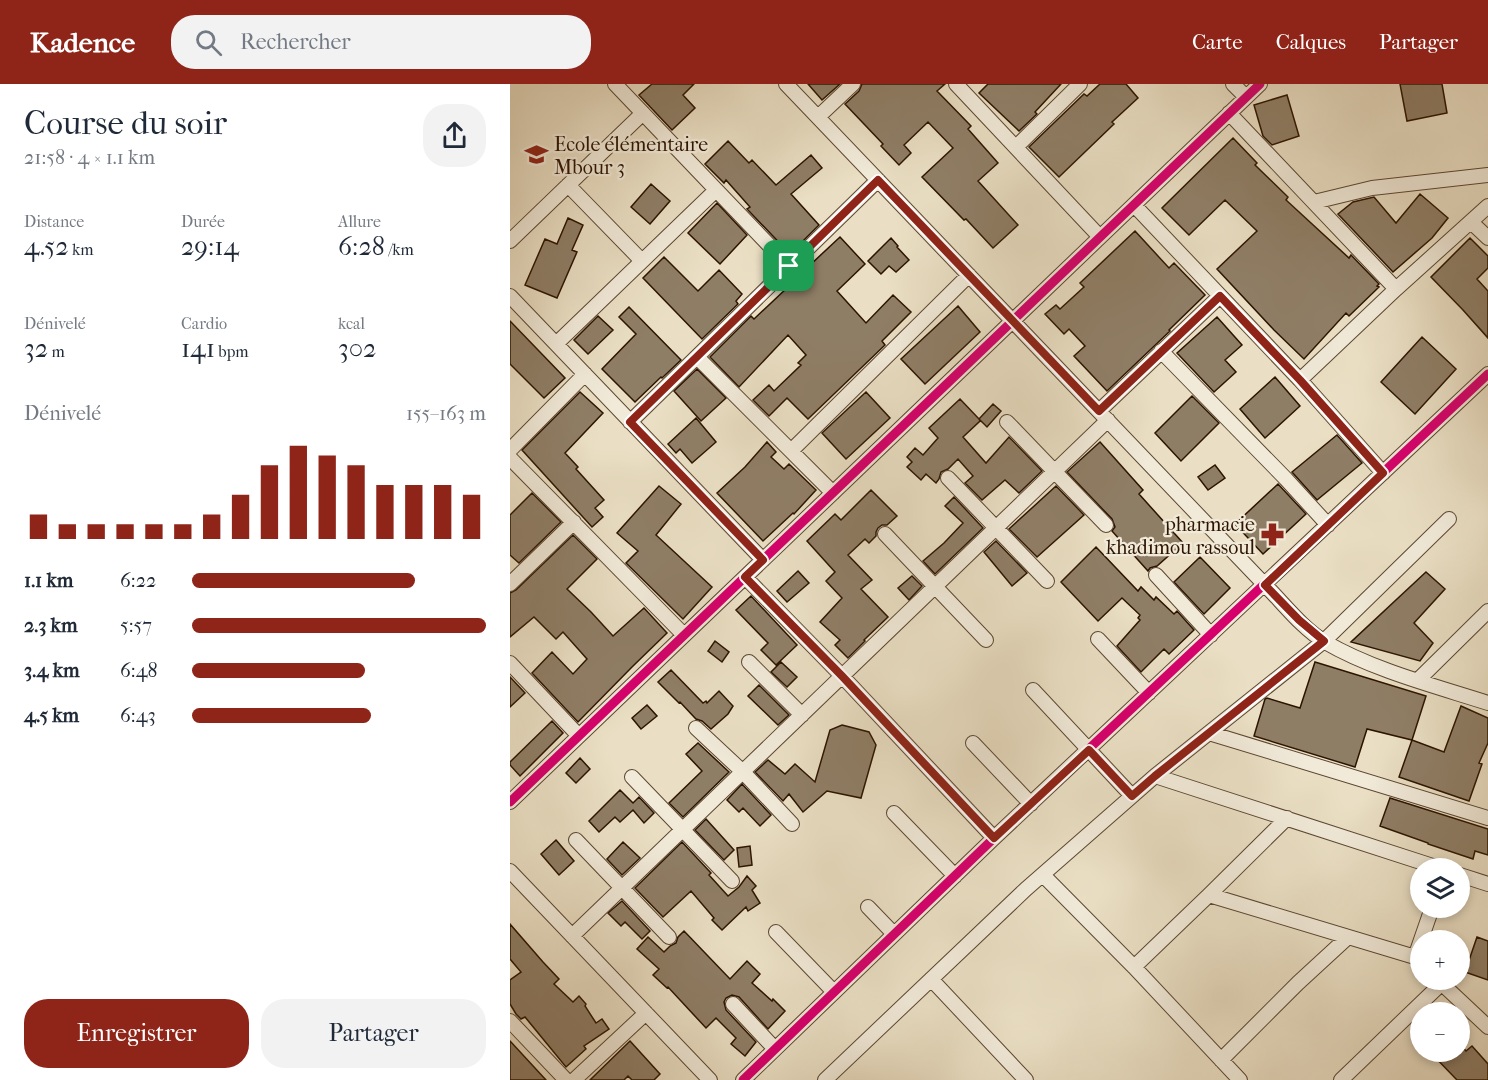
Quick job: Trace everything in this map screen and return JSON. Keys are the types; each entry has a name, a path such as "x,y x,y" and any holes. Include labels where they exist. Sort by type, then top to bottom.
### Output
{"street":[{"path":"615,84 789,266"},
{"path":"786,84 1299,620 1324,641 1363,660 1488,703"},
{"path":"818,117 853,84"},
{"path":"956,84 1100,237"},
{"path":"1233,84 1246,97"},
{"path":"510,802 1260,84"},
{"path":"1016,147 1076,86"},
{"path":"510,241 643,113"},
{"path":"1229,113 1396,289"},
{"path":"1314,202 1372,188 1488,175"},
{"path":"630,422 878,180"},
{"path":"568,185 642,261"},
{"path":"556,344 716,190"},
{"path":"1134,205 1300,380 1383,473"},
{"path":"1300,380 1488,206"},
{"path":"1471,222 1488,238"},
{"path":"790,451 969,275"},
{"path":"572,936 1055,472 1161,351 1220,296"},
{"path":"512,303 556,344 763,560"},
{"path":"1161,351 1328,525"},
{"path":"697,357 833,493"},
{"path":"510,450 585,374"},
{"path":"743,1080 994,838 1488,374"},
{"path":"1007,422 1106,525"},
{"path":"510,458 684,635"},
{"path":"948,478 1047,581"},
{"path":"825,1080 1042,875 1155,776 1324,641 1449,519"},
{"path":"510,584 574,522"},
{"path":"885,534 986,640"},
{"path":"1156,575 1211,635"},
{"path":"745,577 842,676 994,838"},
{"path":"1418,680 1488,611"},
{"path":"1098,639 1149,693"},
{"path":"748,662 802,715"},
{"path":"510,663 579,736"},
{"path":"1033,690 1132,796"},
{"path":"696,728 743,772 792,824"},
{"path":"1209,733 1488,818"},
{"path":"973,743 1031,804"},
{"path":"1155,776 1410,858"},
{"path":"632,777 732,881"},
{"path":"894,813 955,876"},
{"path":"1134,966 1287,818"},
{"path":"576,840 669,937"},
{"path":"510,871 710,1080"},
{"path":"1042,875 1134,966 1240,1080"},
{"path":"1470,878 1488,884"},
{"path":"1209,895 1410,957"},
{"path":"868,907 894,934"},
{"path":"776,932 834,992"},
{"path":"1221,1060 1348,937"},
{"path":"931,979 1026,1080"},
{"path":"1341,1080 1431,990"},
{"path":"1449,990 1488,1027"},
{"path":"733,1004 775,1049"},
{"path":"574,1080 646,1013"},
{"path":"510,1021 566,1080"}],"building":[{"path":"652,84 694,84 683,95 695,108 672,130 639,95"},
{"path":"808,84 840,84 822,100"},
{"path":"862,84 945,84 937,91 971,126 968,129 998,163 978,181 1018,225 993,248 922,177 953,148 928,122 904,145 911,153 899,165 881,146 883,144 845,104 859,91"},
{"path":"988,84 1061,84 1035,112 1037,114 1019,131 979,93"},
{"path":"1100,84 1126,84 1138,98 1059,177 1029,147 1084,94 1087,96"},
{"path":"1400,84 1442,84 1447,113 1407,121"},
{"path":"1287,95 1299,136 1272,145 1263,136 1254,105"},
{"path":"1233,138 1257,163 1255,165 1288,197 1286,200 1349,258 1351,255 1379,284 1377,286 1379,287 1349,316 1346,313 1304,359 1217,269 1257,231 1225,200 1189,235 1162,208"},
{"path":"728,141 749,163 752,160 776,185 811,155 822,168 791,194 819,225 790,254 747,209 750,207 726,180 724,183 705,164"},
{"path":"651,184 670,201 650,224 631,207"},
{"path":"1420,194 1448,218 1432,238 1393,272 1338,214 1353,202 1374,197 1396,223"},
{"path":"717,203 747,235 720,264 688,233"},
{"path":"568,218 583,225 572,250 577,252 557,298 525,285 545,239 557,244"},
{"path":"1135,231 1169,268 1174,263 1205,295 1107,391 1074,356 1085,346 1069,329 1064,334 1045,314 1056,305 1060,309 1084,287 1080,283"},
{"path":"840,237 865,264 837,291 866,323 893,295 911,312 882,341 885,345 808,419 787,398 769,416 753,400 769,385 774,391 801,365 798,363 806,355 788,335 739,387 710,357 751,316 754,319 788,287 785,284 808,262 810,265"},
{"path":"891,238 909,260 896,272 889,266 881,274 868,261"},
{"path":"1470,238 1488,256 1488,268 1477,279 1488,291 1488,338 1431,277"},
{"path":"664,257 698,291 719,270 742,294 736,301 738,304 702,339 643,278"},
{"path":"958,306 980,332 925,384 901,359"},
{"path":"629,307 681,360 635,402 602,369 636,334 619,317"},
{"path":"598,316 613,330 588,354 574,340"},
{"path":"1217,317 1242,345 1225,360 1236,372 1214,392 1177,353"},
{"path":"510,321 565,378 544,398 510,364"},
{"path":"1422,337 1456,369 1415,414 1381,382"},
{"path":"697,369 726,398 701,421 674,391"},
{"path":"1275,377 1300,406 1265,438 1240,409"},
{"path":"580,392 603,413 565,453 604,500 595,508 603,517 592,527 522,450"},
{"path":"866,392 890,418 846,459 822,433"},
{"path":"1192,396 1219,423 1181,461 1155,433"},
{"path":"960,399 980,421 963,437 986,463 1009,437 1042,471 1019,493 1005,480 982,500 965,483 973,476 958,459 948,469 941,472 936,483 926,474 921,480 907,467 912,462 907,457 915,448 923,455 938,438 929,428"},
{"path":"993,404 1001,411 987,427 979,419"},
{"path":"696,418 716,442 692,463 680,449 676,453 668,444"},
{"path":"1337,435 1362,463 1317,500 1292,472"},
{"path":"767,442 776,452 771,457 784,469 789,464 816,490 794,514 763,541 717,493"},
{"path":"1100,442 1143,490 1139,494 1183,543 1148,571 1112,531 1115,527 1112,519 1067,472"},
{"path":"1215,465 1225,478 1208,490 1198,477"},
{"path":"1278,484 1306,514 1263,554 1235,524"},
{"path":"659,486 681,504 656,535 712,587 683,619 626,563 638,551 617,533"},
{"path":"1056,486 1084,515 1037,557 1009,529"},
{"path":"871,490 897,516 887,525 878,528 876,536 869,543 865,539 848,555 872,580 861,589 888,617 848,658 835,645 840,640 820,622 842,598 826,581 835,572 807,541 835,514 841,520"},
{"path":"532,493 561,522 519,563 510,555 510,515"},
{"path":"954,497 983,528 935,574 923,561 963,523 945,506"},
{"path":"573,535 597,559 567,589 613,636 644,608 667,633 578,722 532,673 552,652 573,674 587,659 563,632 556,639 534,617 510,637 510,593 516,590"},
{"path":"996,541 1027,573 1012,586 984,552"},
{"path":"1096,547 1138,591 1141,587 1154,600 1156,597 1174,614 1177,611 1194,630 1169,654 1164,649 1141,672 1117,646 1140,620 1138,618 1140,615 1122,598 1098,621 1061,582"},
{"path":"1200,557 1230,588 1204,614 1174,582"},
{"path":"798,571 809,583 787,602 777,591"},
{"path":"1426,572 1445,589 1414,623 1433,643 1420,661 1351,642"},
{"path":"912,576 922,586 909,600 898,588"},
{"path":"751,596 797,645 776,665 761,650 768,643 736,610"},
{"path":"715,641 729,652 722,662 708,651"},
{"path":"781,662 797,677 787,687 771,672"},
{"path":"1315,662 1426,696 1412,740 1367,729 1355,767 1254,736 1265,699 1300,708"},
{"path":"671,670 703,703 706,701 707,703 719,691 733,706 728,714 711,729 696,719 658,682"},
{"path":"510,677 525,693 510,707"},
{"path":"759,685 789,715 778,725 748,696"},
{"path":"647,705 657,716 641,729 632,718"},
{"path":"1461,706 1488,718 1488,743 1479,763 1482,764 1469,801 1399,777 1412,740 1444,752"},
{"path":"552,721 563,733 520,776 510,762"},
{"path":"842,725 869,732 876,745 861,798 827,791 803,812 789,794 783,801 755,772 768,760 785,774 795,764 815,782 830,730"},
{"path":"698,743 729,772 683,817 669,803 702,771 686,754"},
{"path":"580,758 590,769 576,783 566,773"},
{"path":"742,784 771,815 760,826 743,808 739,812 727,800"},
{"path":"620,790 633,803 639,797 654,813 644,823 633,810 620,822 615,817 599,832 589,821"},
{"path":"1390,798 1488,829 1488,855 1475,851 1473,859 1380,826"},
{"path":"706,819 734,850 724,860 695,830"},
{"path":"556,840 574,861 559,875 541,854"},
{"path":"623,842 640,858 622,875 607,859"},
{"path":"682,842 711,873 709,875 728,896 747,876 756,886 752,890 760,903 748,911 746,907 722,930 691,891 663,917 635,888"},
{"path":"750,846 752,865 739,867 737,848"},
{"path":"622,901 650,931 642,939 625,922 621,926 608,913"},
{"path":"510,924 559,979 554,984 573,1002 579,996 596,1023 602,1019 609,1029 584,1046 586,1049 566,1067 525,1017 521,1019 510,1004 510,980 521,972 510,959"},
{"path":"684,931 730,979 747,961 760,974 752,983 785,1011 768,1029 739,997 732,995 726,998 724,1002 726,1010 756,1042 745,1056 731,1044 736,1038 716,1018 706,1028 668,987 653,975 659,969 637,949 648,937 664,952 676,943"},
{"path":"1477,937 1488,941 1488,980 1470,974 1470,957"},
{"path":"510,1041 546,1080 510,1080"},
{"path":"630,1041 660,1074 654,1080 632,1080 628,1076 624,1080 590,1080"},
{"path":"1472,1046 1488,1064 1488,1080 1457,1080 1440,1062 1470,1062"}],"cycle path":[{"path":"510,802 1260,84"},
{"path":"743,1080 994,838 1488,374"}],"place":[{"name":"Ecole élémentaire Mbour 3","path":"536,155"},
{"name":"pharmacie khadimou rassoul","path":"1273,535"}],"route":[{"path":"878,180 1099,411 1220,296 1300,380 1383,473 1265,585 1299,620 1324,641 1132,796 1089,750 994,838 842,676 745,577 763,560 630,422 789,266 878,180"}]}
